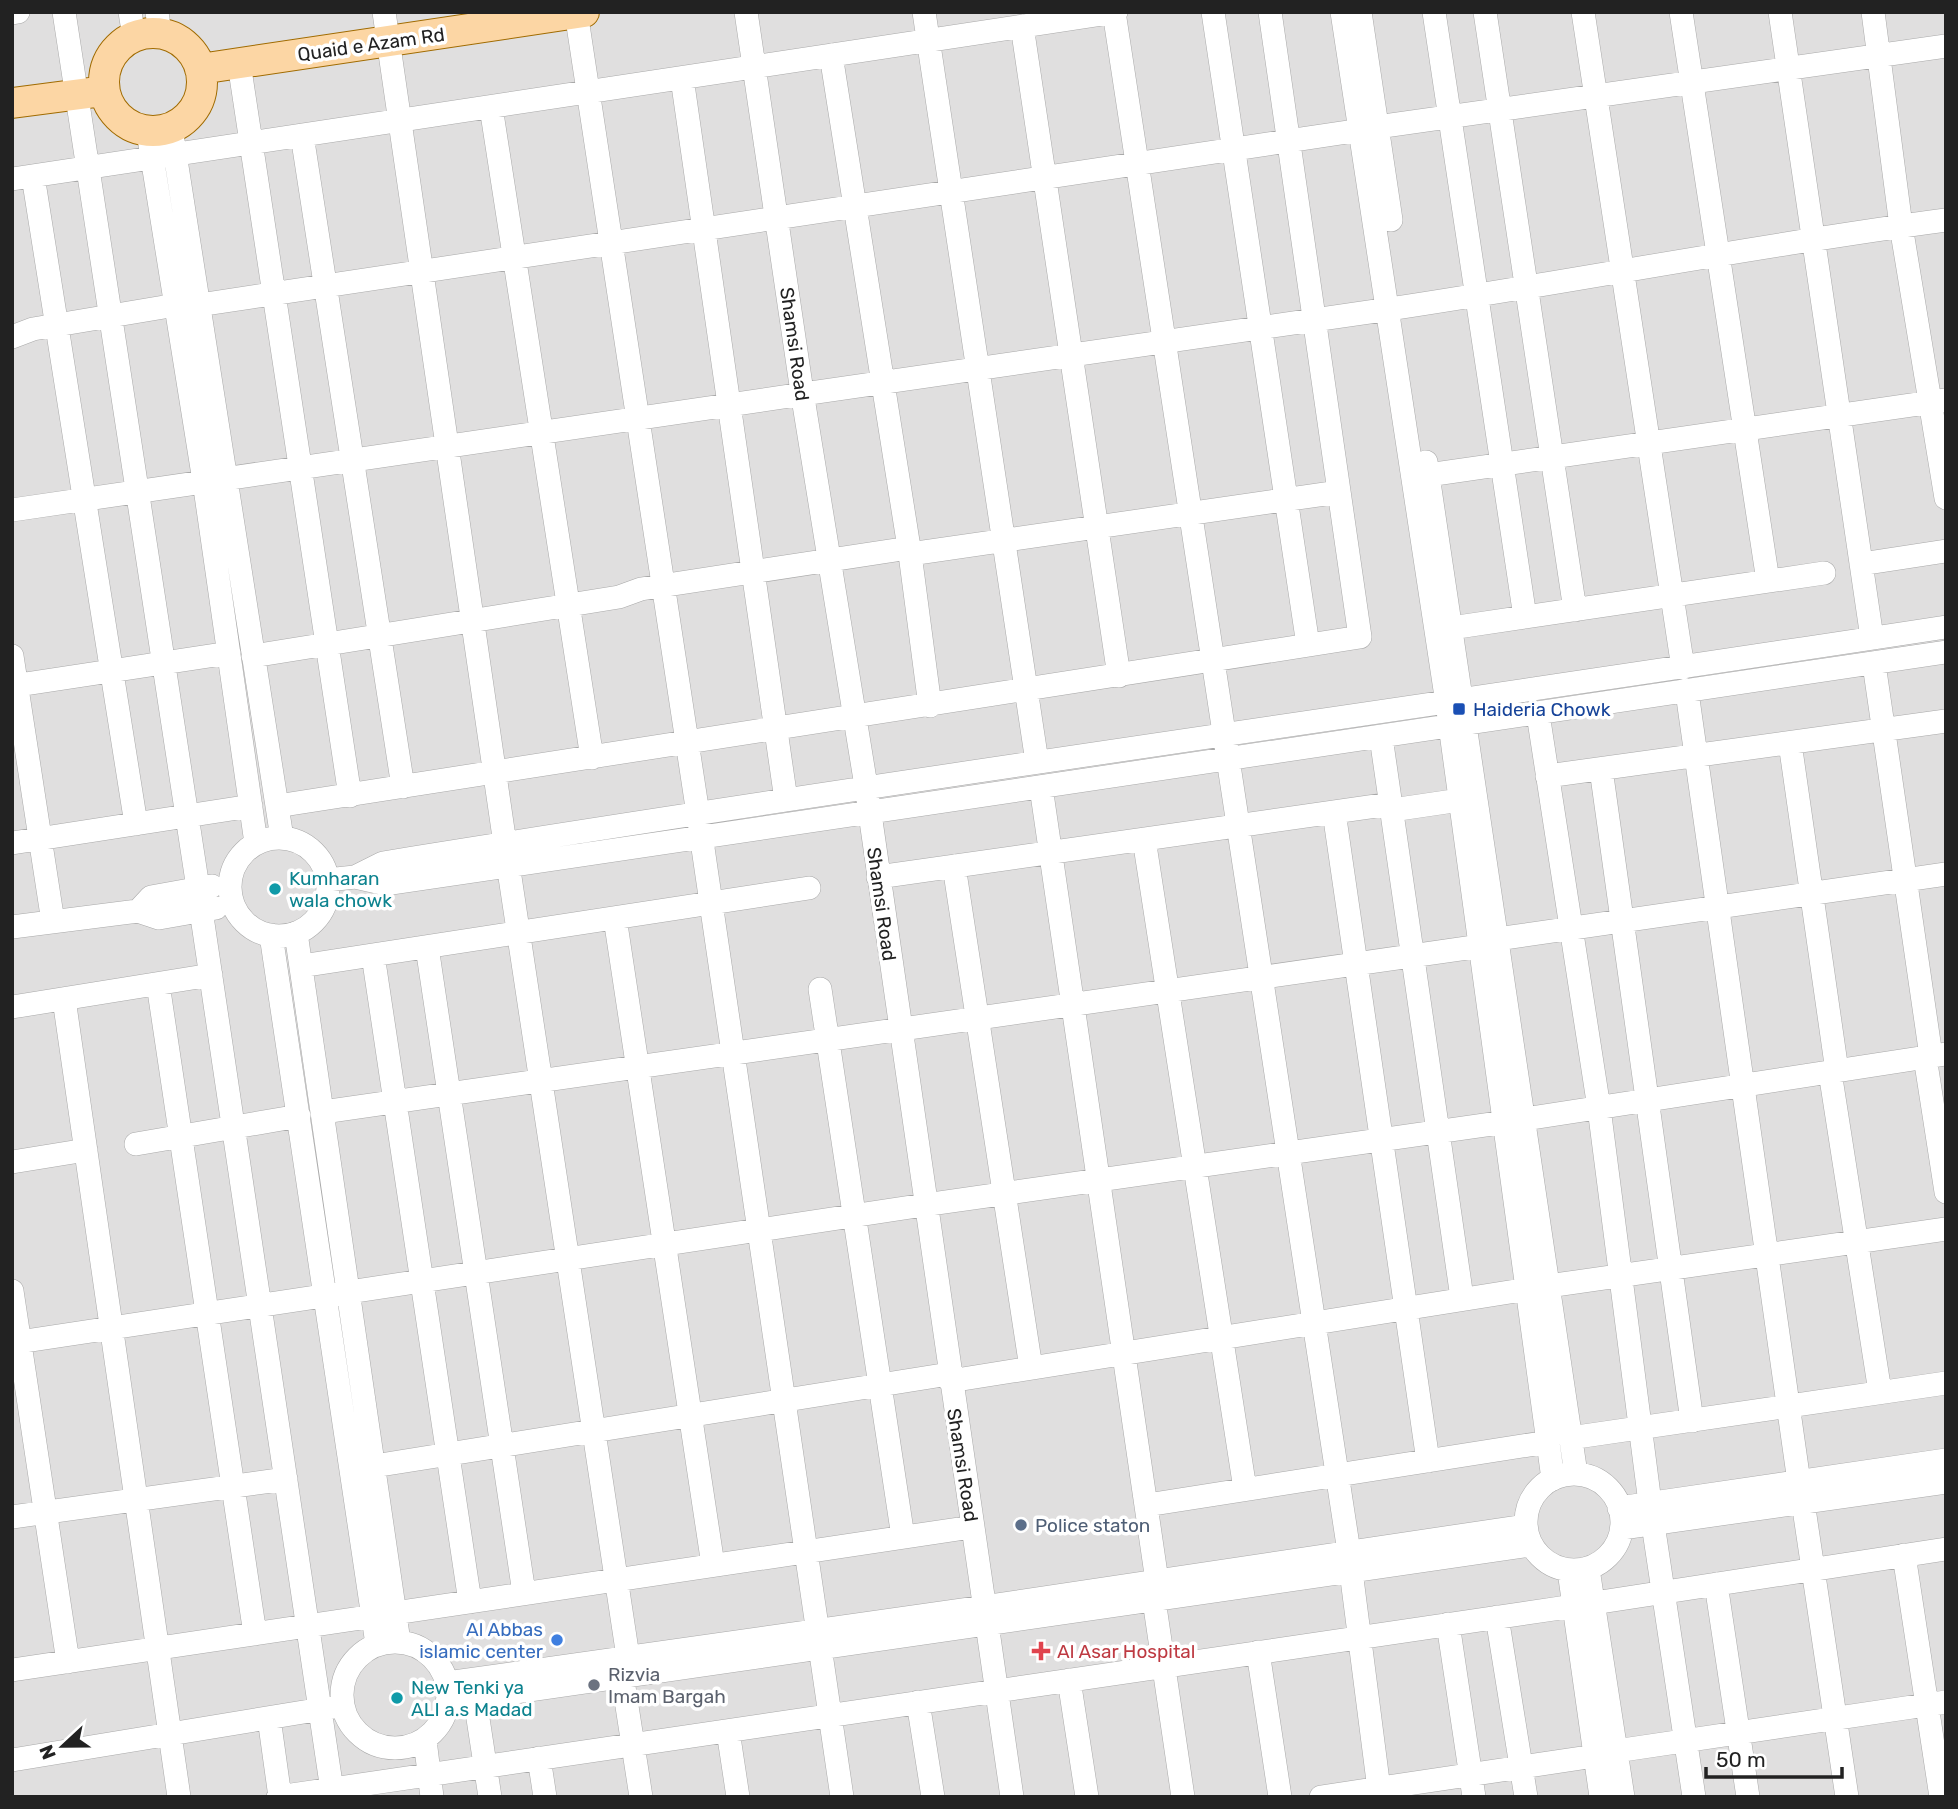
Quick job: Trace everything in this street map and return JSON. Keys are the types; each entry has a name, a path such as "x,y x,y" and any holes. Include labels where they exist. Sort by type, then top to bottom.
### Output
{"main road":[{"name":"Quaid e Azam Rd","path":"200,69 239,63 386,27 578,13"},
{"path":"12,103 90,93 119,118 162,143 190,114 198,100 202,85 200,69 185,46 146,24 116,49 90,93"}],"street":[{"path":"64,12 90,93 88,167 308,1626 331,1708 332,1793"},
{"name":"Shamsi Road","path":"746,12 802,392 866,786 924,1205 1012,1797"},
{"path":"924,12 1037,762"},
{"path":"136,824 57,325 23,177 88,167 162,143 251,143 1114,12 1222,736 1339,1475 1379,1792"},
{"path":"1213,12 1308,645"},
{"path":"277,806 1360,637 1270,12"},
{"path":"1342,12 1369,129"},
{"path":"1360,12 1369,129 1455,702 1538,1287 1576,1474"},
{"path":"1434,12 1525,617"},
{"path":"1485,12 1575,610"},
{"path":"1583,12 1683,667"},
{"path":"1681,12 1768,581"},
{"path":"1780,12 1872,639"},
{"path":"1873,12 1901,226 1939,401 1946,498"},
{"path":"578,13 586,91 698,814 842,1797"},
{"path":"1022,26 1119,676"},
{"path":"386,27 506,855 616,1580 623,1664 641,1797"},
{"path":"12,337 33,329 111,316 1500,109 1946,46"},
{"path":"831,55 883,380 930,706"},
{"path":"239,63 350,796"},
{"path":"682,78 786,800"},
{"path":"491,107 592,758"},
{"path":"302,135 403,787"},
{"path":"162,143 215,479 253,656 282,838"},
{"path":"12,510 729,402 1396,308 1622,268 1718,256 1946,220"},
{"path":"1396,308 1428,475 1451,628 1455,702"},
{"path":"1428,475 1939,401"},
{"path":"215,479 229,653 256,843"},
{"path":"253,656 829,560 1004,541 1339,492"},
{"path":"1861,564 1946,551"},
{"path":"1451,628 1824,573"},
{"path":"506,855 698,814 866,786 1455,702 1946,627"},
{"path":"327,880 355,877 383,863 701,838 1946,652"},
{"path":"14,686 229,653"},
{"path":"12,656 14,686 52,922"},
{"path":"1874,664 1934,1056 1946,1192"},
{"path":"1687,692 1788,1407 1847,1797"},
{"path":"1538,714 1599,1108 1651,1513 1694,1797"},
{"path":"1547,776 1946,721"},
{"path":"1458,726 1460,800 1489,942"},
{"path":"1381,737 1462,1298"},
{"path":"1790,743 1880,1392"},
{"path":"1601,769 1692,1421"},
{"path":"1041,787 1147,1505 1163,1666 1183,1797"},
{"path":"878,877 1390,804 1399,809 1460,800"},
{"path":"12,843 251,806"},
{"path":"1334,812 1428,1461"},
{"path":"282,838 307,847 324,867 327,880 326,897 321,912 310,925 296,933 271,935 248,925 234,906 230,882 233,870 242,854 256,843 282,838"},
{"path":"1144,839 1245,1489"},
{"path":"954,866 1031,1368"},
{"path":"323,1112 1412,956 1571,928 1946,874"},
{"path":"12,927 138,911 159,918 230,882"},
{"path":"301,966 808,888"},
{"path":"200,899 234,906"},
{"path":"615,918 713,1565"},
{"path":"296,933 374,1466 384,1615"},
{"path":"271,935 326,1296 388,1643"},
{"path":"427,947 524,1594"},
{"path":"373,956 470,1602"},
{"path":"12,1007 211,975"},
{"path":"158,984 255,1634"},
{"path":"820,989 903,1537"},
{"path":"64,999 179,1797"},
{"path":"16,1342 924,1205 1515,1121 1934,1056"},
{"path":"136,1144 299,1116"},
{"path":"12,1162 86,1150"},
{"path":"374,1466 880,1385 1031,1368 1462,1298 1946,1229"},
{"path":"1538,1287 1548,1442 1553,1479"},
{"path":"12,1291 16,1342 46,1512 68,1662"},
{"path":"1570,1438 1946,1383"},
{"path":"1147,1505 1548,1442"},
{"path":"1801,1492 1946,1460"},
{"path":"1576,1474 1592,1477 1606,1486 1620,1518 1611,1553 1579,1570 1544,1561 1528,1535 1527,1510 1534,1494 1553,1479 1576,1474"},
{"path":"12,1517 286,1479"},
{"path":"1620,1518 1801,1492 1946,1482"},
{"path":"12,1670 972,1527"},
{"path":"447,1692 623,1664 986,1616 1528,1535"},
{"path":"269,1718 279,1797 419,1786 485,1766 1946,1549"},
{"path":"1904,1555 1936,1703 1941,1797"},
{"path":"1579,1570 1606,1754 1623,1797"},
{"path":"1716,1584 1748,1797"},
{"path":"1497,1617 1526,1797"},
{"path":"1448,1624 1472,1786"},
{"path":"388,1643 426,1651 438,1663 447,1692 437,1728 425,1740 403,1747 389,1748 372,1743 331,1708 350,1665 362,1652 388,1643"},
{"path":"1258,1652 1280,1797"},
{"path":"1069,1680 1087,1797"},
{"path":"473,1689 490,1797"},
{"path":"918,1702 933,1797"},
{"path":"1321,1797 1472,1786 1521,1767 1936,1703"},
{"path":"12,1760 331,1708"},
{"path":"728,1731 738,1797"},
{"path":"419,1786 425,1740"},
{"path":"403,1747 419,1786"},
{"path":"1601,1797 1606,1754"},
{"path":"539,1758 545,1797"}],"shaded area":[{"path":"12,12 1946,12 1946,1797 12,1797"}],"place":[{"name":"Haideria Chowk","path":"1459,709"},
{"name":"Kumharan wala chowk","path":"275,889"},
{"name":"Police staton","path":"1021,1525"},
{"name":"Al Abbas islamic center","path":"557,1640"},
{"name":"Al Asar Hospital","path":"1041,1651"},
{"name":"Rizvia Imam Bargah","path":"594,1685"},
{"name":"New Tenki ya ALI a.s Madad","path":"397,1698"}]}
